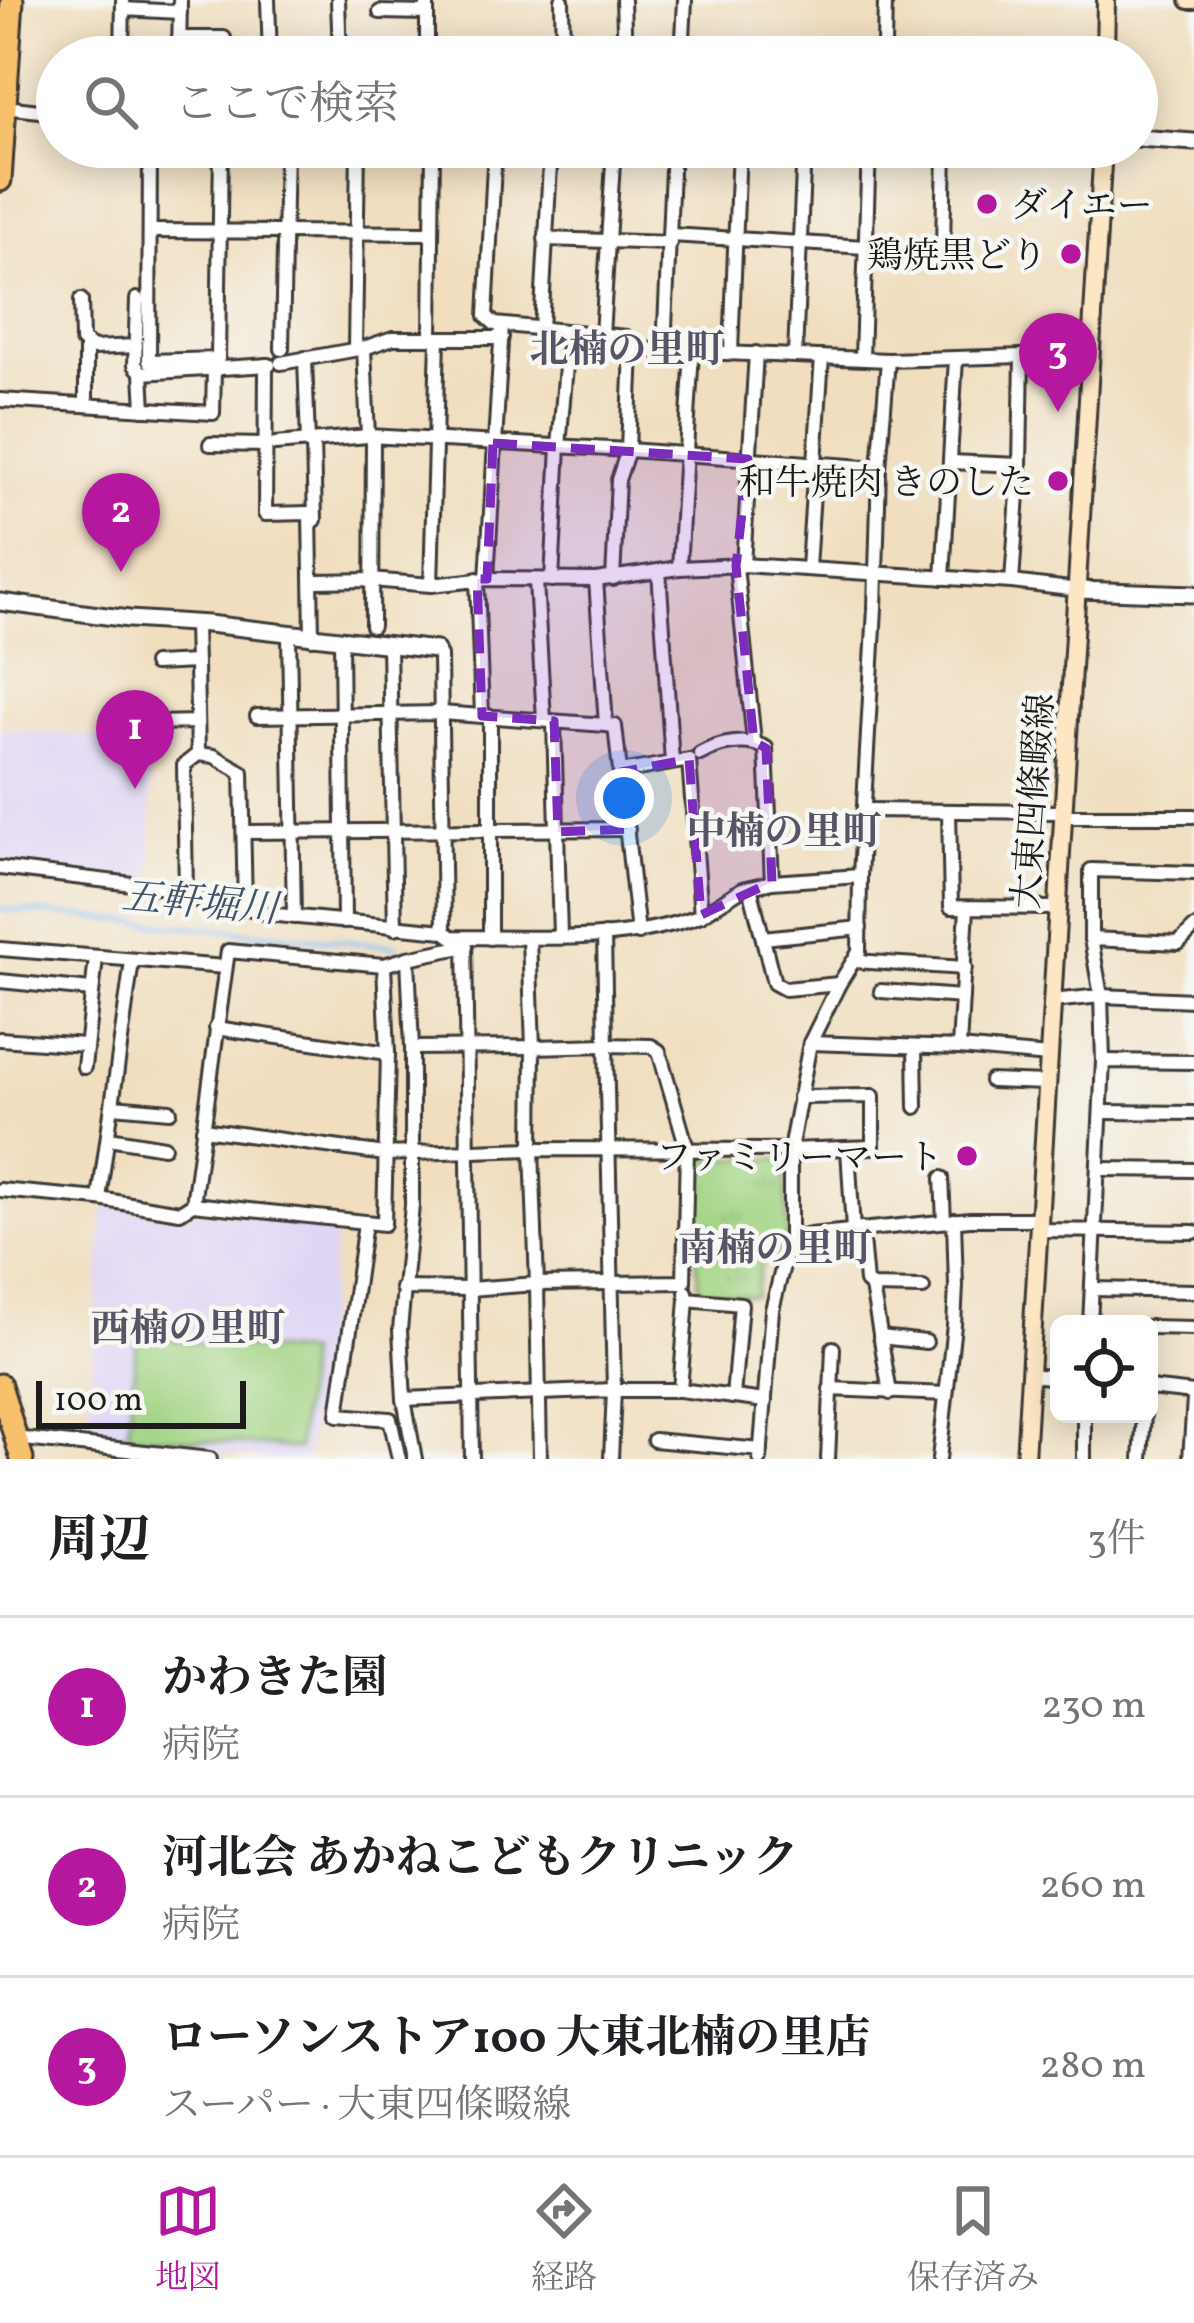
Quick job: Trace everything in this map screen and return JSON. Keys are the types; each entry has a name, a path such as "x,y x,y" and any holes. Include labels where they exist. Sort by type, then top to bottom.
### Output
{"highway":[{"path":"0,180 12,0"},
{"path":"0,1384 19,1448"}],"main road":[{"path":"1106,0 1106,36"},
{"name":"大東四條畷線","path":"1025,1459 1101,168"}],"street":[{"path":"268,0 269,36"},
{"path":"338,0 339,36"},
{"path":"562,0 563,36"},
{"path":"623,0 625,36"},
{"path":"684,36 685,0"},
{"path":"884,36 885,0"},
{"path":"122,36 123,4 180,6 179,36"},
{"path":"380,12 427,7"},
{"path":"3,119 36,115"},
{"path":"1158,139 1194,142"},
{"path":"150,168 149,361 218,359 221,168"},
{"path":"286,168 266,514 310,513 315,631"},
{"path":"358,168 359,348 370,436 371,626"},
{"path":"431,585 433,168"},
{"path":"490,938 482,579 502,332 486,316 494,168"},
{"path":"541,329 549,168"},
{"path":"602,335 613,168"},
{"path":"664,350 672,168"},
{"path":"730,352 738,168"},
{"path":"795,355 803,168"},
{"path":"862,357 868,168"},
{"path":"943,248 945,168"},
{"path":"151,231 431,232"},
{"path":"545,238 735,238 865,247"},
{"path":"137,299 135,365 142,373 144,409"},
{"path":"80,300 82,341 94,348 136,346"},
{"path":"142,373 305,358 393,338 541,329 626,337 632,350 628,450 618,480 613,578"},
{"path":"552,580 569,332"},
{"path":"86,343 86,405"},
{"path":"632,350 888,360 1057,356 1091,346"},
{"path":"679,568 692,352"},
{"path":"754,742 740,566 756,353"},
{"path":"1012,583 1022,356"},
{"path":"808,568 822,357"},
{"path":"305,358 317,581 315,631"},
{"path":"943,578 956,358"},
{"path":"654,1440 760,1454 772,1310 790,1237 790,1150 810,1042 859,952 879,468 888,360"},
{"path":"0,400 213,413 214,368"},
{"path":"210,445 370,436 879,468"},
{"path":"950,462 1020,465"},
{"path":"317,581 431,585 482,579 596,580 679,568 740,566 1194,594"},
{"path":"659,571 672,762"},
{"path":"596,580 606,724"},
{"path":"536,581 558,832 560,936"},
{"path":"0,602 289,635 315,631 341,641 436,650 440,656 445,931"},
{"path":"195,623 198,754"},
{"path":"289,635 294,917"},
{"path":"341,641 344,922"},
{"path":"389,646 395,928"},
{"path":"154,664 196,662"},
{"path":"257,716 441,713 615,726 638,933"},
{"path":"154,723 197,722"},
{"path":"700,754 715,746 754,742 766,748 772,882"},
{"path":"186,895 184,765 198,754 214,756 242,772 245,906"},
{"path":"621,772 689,760 700,915"},
{"path":"865,810 1194,815"},
{"path":"949,811 951,907 1058,908"},
{"path":"244,832 628,829"},
{"path":"0,868 174,889 195,900 245,906 267,914 445,931 465,942"},
{"path":"1091,1315 1103,1061 1101,996 1090,939 1091,870 1194,873"},
{"path":"193,1204 228,951 384,965 490,938 638,933 700,915 742,889 772,882 860,876"},
{"path":"750,887 774,983 785,989 839,984"},
{"path":"959,1048 967,908"},
{"path":"763,938 860,928"},
{"path":"1090,939 1178,943 1194,928"},
{"path":"604,935 614,1390 610,1459"},
{"path":"529,938 540,1459"},
{"path":"465,942 472,1459"},
{"path":"0,949 225,967"},
{"path":"84,1067 96,958"},
{"path":"408,958 412,1205 400,1330 404,1400 415,1459"},
{"path":"99,1199 132,961"},
{"path":"854,961 965,968"},
{"path":"0,1190 180,1212 193,1204 384,1224 388,1052 384,965"},
{"path":"0,982 92,990"},
{"path":"881,991 962,997"},
{"path":"1052,1001 1101,996 1194,1000"},
{"path":"216,1028 388,1052"},
{"path":"0,1039 85,1045"},
{"path":"810,1042 1049,1056"},
{"path":"412,1048 651,1046 658,1052 687,1148 687,1299 680,1390"},
{"path":"915,1047 916,1107"},
{"path":"1103,1061 1194,1062"},
{"path":"991,1081 1047,1083"},
{"path":"203,1129 385,1154 873,1147 873,1096 800,1097"},
{"path":"113,1106 170,1111"},
{"path":"1102,1112 1194,1113"},
{"path":"110,1138 164,1147"},
{"path":"848,1149 866,1282 923,1288"},
{"path":"1099,1168 1194,1170"},
{"path":"938,1459 956,1286 942,1178"},
{"path":"790,1237 949,1221 1194,1232"},
{"path":"364,1223 338,1415 391,1419 399,1459"},
{"path":"402,1288 684,1282"},
{"path":"872,1286 890,1393"},
{"path":"1093,1288 1194,1291"},
{"path":"687,1299 772,1310"},
{"path":"733,1397 741,1304"},
{"path":"1158,1327 1194,1328"},
{"path":"880,1337 926,1342"},
{"path":"828,1459 832,1348"},
{"path":"1030,1376 1050,1377"},
{"path":"830,1389 946,1394"},
{"path":"404,1400 680,1390 765,1401"},
{"path":"1158,1390 1194,1396 1190,1459"},
{"path":"1084,1423 1084,1459"},
{"path":"1142,1459 1144,1423"},
{"path":"19,1448 210,1459"}],"highlighted area":[{"path":"493,443 748,459 736,566 754,742 766,748 772,882 701,915 689,759 621,772 628,829 558,832 554,721 482,716 477,579 487,579"}],"shaded area":[{"path":"0,728 149,742 153,882 0,864"},
{"path":"104,1206 181,1216 199,1210 337,1226 307,1459 254,1459 102,1442 87,1434"}],"green space":[{"path":"701,1158 785,1162 788,1242 782,1265 761,1262 755,1296 699,1291"},
{"path":"137,1337 307,1353 298,1449 128,1434"}],"waterway":[{"name":"五軒堀川","path":"0,909 396,946"}],"place":[{"name":"ダイエー","path":"987,204"},
{"name":"鶏焼黒どり","path":"1071,254"},
{"name":"ローソンストア100 大東北楠の里店","path":"1058,412"},
{"name":"和牛焼肉 きのした","path":"1058,481"},
{"name":"河北会 あかねこどもクリニック","path":"121,572"},
{"name":"かわきた園","path":"135,789"},
{"name":"ファミリーマート","path":"967,1156"}],"district":[{"name":"北楠の里町","path":"627,348"},
{"name":"中楠の里町","path":"784,830"},
{"name":"南楠の里町","path":"775,1247"},
{"name":"西楠の里町","path":"188,1327"}]}
